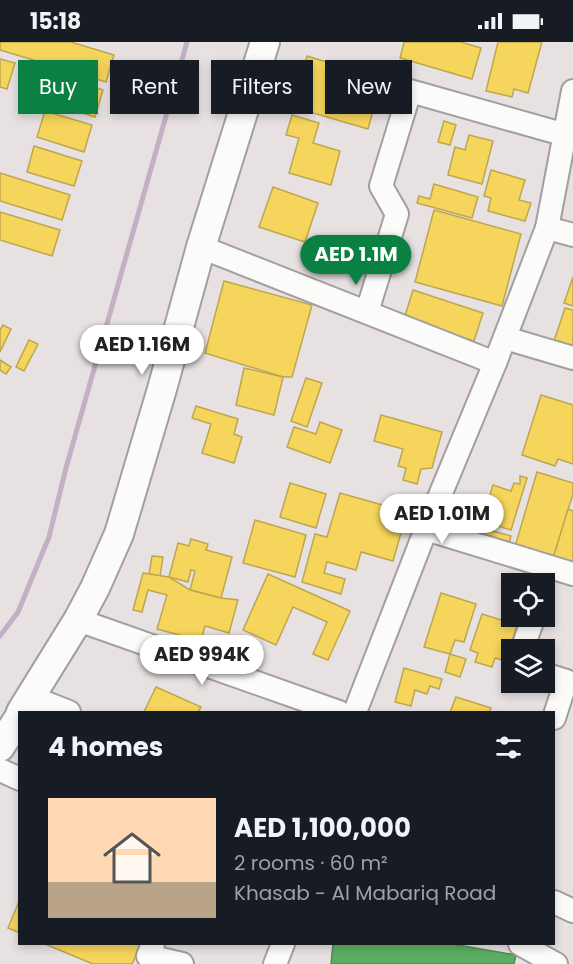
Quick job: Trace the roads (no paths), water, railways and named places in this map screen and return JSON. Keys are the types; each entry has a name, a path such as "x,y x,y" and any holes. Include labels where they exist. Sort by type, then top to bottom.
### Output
{"main road":[{"path":"24,708 78,620 119,534 201,247 265,42"},
{"path":"0,747 18,718"}],"street":[{"path":"367,312 398,214 381,186 410,90 566,135"},
{"path":"355,711 547,228 573,91"},
{"path":"547,228 573,235"},
{"path":"201,247 495,363"},
{"path":"505,338 573,358"},
{"path":"426,529 556,577"},
{"path":"78,620 336,711"},
{"path":"555,678 566,681 555,715"},
{"path":"24,708 58,711"},
{"path":"0,770 18,778"},
{"path":"555,902 573,911"},
{"path":"153,945 148,956 182,964"},
{"path":"275,964 284,945"}],"waterway":[{"path":"0,636 18,612 49,537 66,468 187,42"}]}
